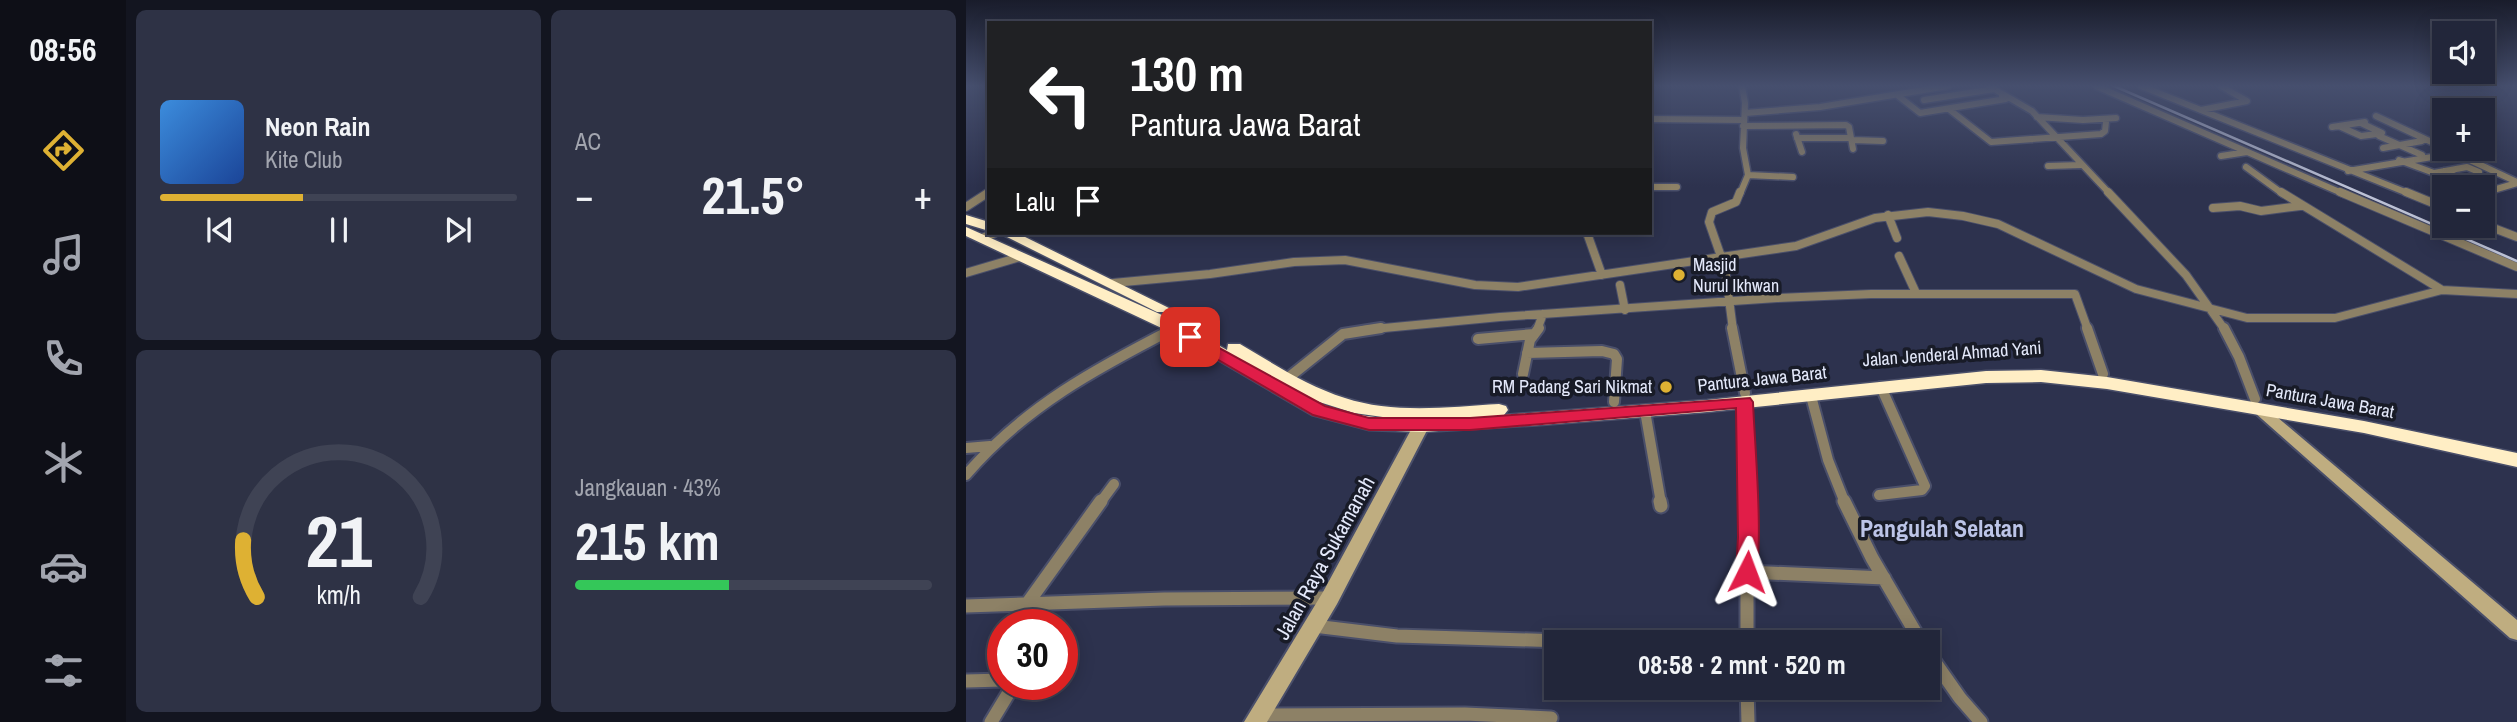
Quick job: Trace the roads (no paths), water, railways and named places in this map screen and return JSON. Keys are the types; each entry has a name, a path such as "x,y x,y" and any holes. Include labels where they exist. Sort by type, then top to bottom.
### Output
{"highway":[{"path":"966,219 983,232"},
{"name":"Pantura Jawa Barat","path":"996,235 1018,240 1319,411 1369,424 1425,419 1645,411 1745,398 1811,396 1986,377 2041,376 2257,404 2517,460"},
{"name":"Jalan Jenderal Ahmad Yani","path":"1018,240 1113,283 1288,379 1355,407 1425,419 1614,402 1745,398 2019,367 2061,368 2257,404 2403,425 2517,450"}],"street":[{"path":"1715,120 1794,126 1846,125 1849,127 1853,149"},
{"path":"1744,120 1742,148 1748,175 1736,202 1709,215 1709,222 1728,284 1736,357 1745,398 1748,537 1746,630"},
{"path":"1962,120 1991,142 2101,134 2105,131 2106,122"},
{"path":"2039,120 2144,228 2215,312 2239,357 2257,404 2517,632"},
{"path":"2174,120 2517,267"},
{"path":"2223,120 2432,203"},
{"path":"2332,127 2372,120"},
{"path":"2382,120 2517,183"},
{"path":"2347,171 2425,156 2361,123"},
{"path":"1794,126 1802,152"},
{"path":"2340,126 2361,136 2400,130"},
{"path":"1797,138 1882,141"},
{"path":"1824,138 1827,150"},
{"path":"2383,148 2422,141"},
{"path":"2221,156 2248,152"},
{"path":"2400,161 2432,173 2471,166 2488,175"},
{"path":"2048,166 2081,165"},
{"path":"2246,167 2300,206 2442,290"},
{"path":"2444,171 2452,175"},
{"path":"1748,175 1793,177"},
{"path":"2495,179 2505,184 2495,187"},
{"path":"2495,187 2517,183"},
{"path":"1652,187 1677,187"},
{"path":"966,207 987,193"},
{"path":"2213,208 2240,206 2261,211 2300,206"},
{"path":"1113,283 1294,262 1345,260 1492,288 1518,287 1811,243 1857,223 1888,215 1931,212 1982,219 2028,236 2110,279 2215,312 2265,320 2335,318 2442,290 2516,293"},
{"path":"1888,215 1897,238"},
{"path":"2495,229 2517,237"},
{"path":"1588,235 1602,275"},
{"path":"966,273 1018,240"},
{"path":"1899,256 1916,293"},
{"path":"1620,285 1625,310"},
{"path":"1288,379 1348,332 1543,314 1777,298 1916,293 2075,294 2103,374"},
{"path":"1523,374 1527,354 1543,314"},
{"path":"966,475 990,446 1039,403 1067,384 1176,328"},
{"path":"1478,339 1534,334"},
{"path":"1527,354 1602,351 1614,354 1617,359 1614,402"},
{"path":"1879,495 1922,490 1926,486 1881,387"},
{"path":"1811,396 1831,468 1884,578 1914,630"},
{"path":"1645,411 1661,506"},
{"name":"Jalan Raya Sukamanah","path":"1258,718 1330,598 1425,419"},
{"path":"966,448 990,446"},
{"path":"1027,604 1115,484"},
{"path":"1747,572 1884,578"},
{"path":"966,606 1164,599 1330,598"},
{"path":"1314,626 1397,636 1544,640"},
{"path":"1940,670 1981,722"},
{"path":"966,681 987,680"},
{"path":"991,722 1004,700"},
{"path":"1747,700 1748,722"},
{"path":"1258,718 1551,719"}],"railway":[{"path":"2192,120 2517,261"}],"place":[{"name":"Masjid Nurul Ikhwan","path":"1679,275"},
{"name":"RM Padang Sari Nikmat","path":"1666,387"}],"district":[{"name":"Pangulah Selatan","path":"1942,529"}]}
